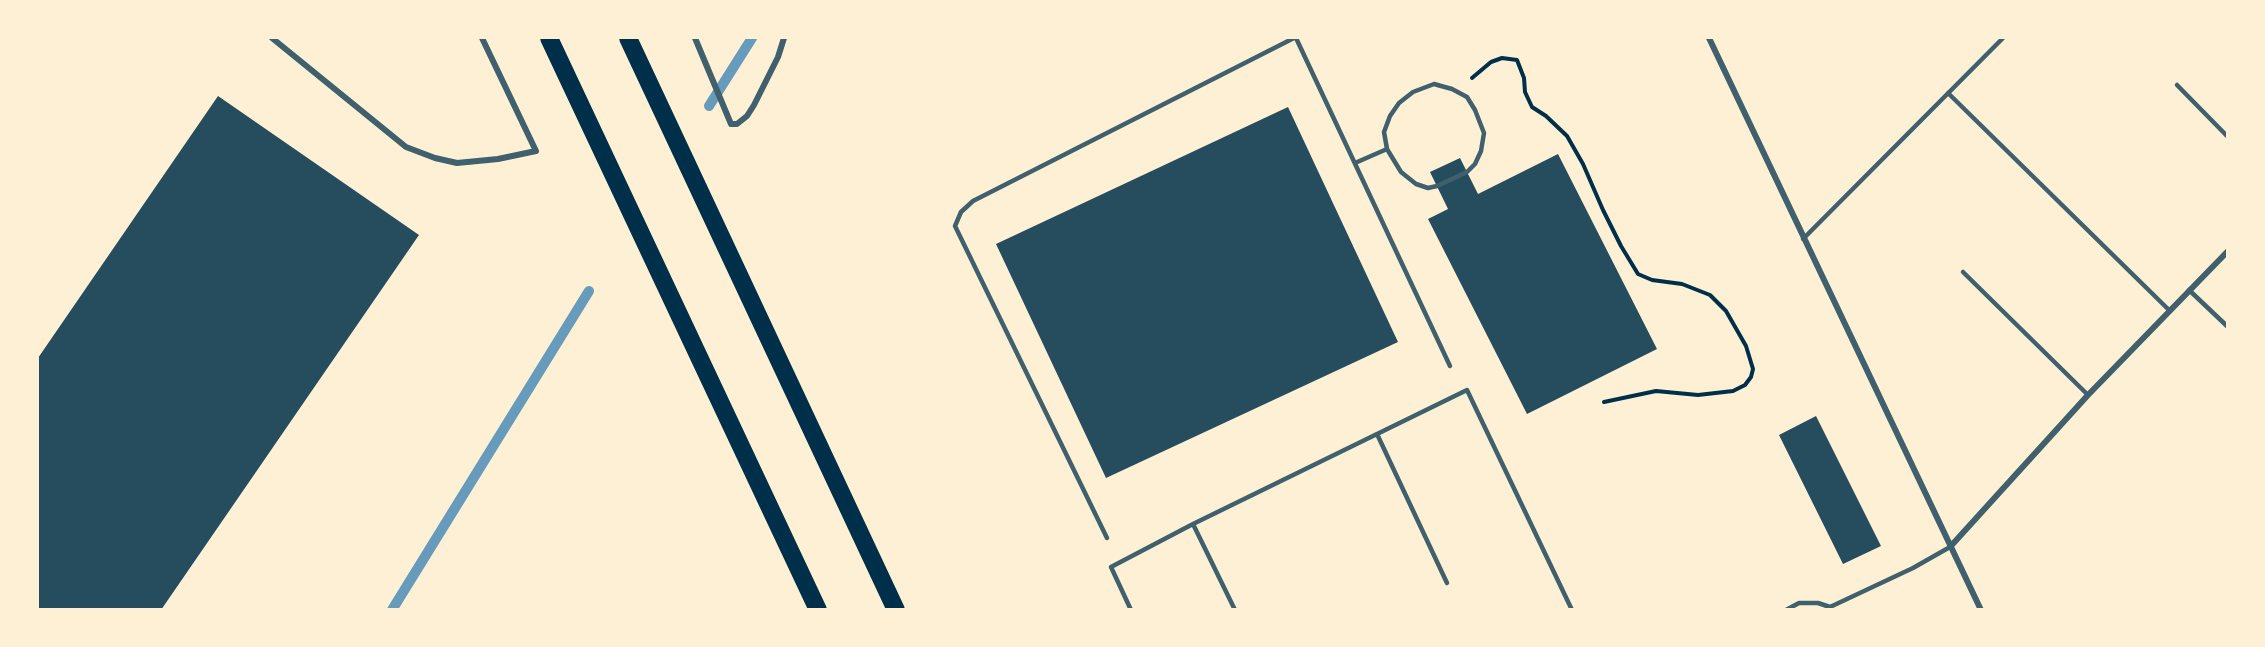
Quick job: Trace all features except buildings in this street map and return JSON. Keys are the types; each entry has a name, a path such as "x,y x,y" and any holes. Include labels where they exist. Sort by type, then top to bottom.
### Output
{"highway":[{"path":"549,38 818,609"},
{"path":"628,38 896,609"}],"street":[{"path":"272,38 406,147 435,158 458,163 498,159 536,151 482,38"},
{"path":"695,38 731,124 737,124 747,117 778,57 784,38"},
{"path":"1709,38 1981,609"},
{"path":"1950,547 2088,395 2228,251"}],"lane":[{"path":"1107,538 955,226 961,212 973,201 1295,38 1449,366"},
{"path":"1803,239 2003,38"},
{"path":"1434,84 1452,89 1467,98 1476,110 1484,133 1482,151 1475,164 1467,172 1437,186 1416,184 1401,172 1387,149 1384,132 1390,116 1399,103 1413,92 1434,84"},
{"path":"2177,85 2228,137"},
{"path":"1948,93 2170,310"},
{"path":"1355,163 1387,149"},
{"path":"1963,272 2088,395"},
{"path":"2190,290 2228,327"},
{"path":"1131,609 1111,567 1467,390 1572,609"},
{"path":"1377,434 1447,584"},
{"path":"1194,524 1235,609"},
{"path":"1786,609 1799,603 1818,603 1830,608 1913,568 1950,547"}],"path":[{"path":"1460,93 1475,74 1491,62 1503,58 1517,60 1524,78 1525,92 1532,107 1546,116 1567,136 1583,164 1602,210 1638,274 1652,280 1682,284 1710,295 1726,311 1746,346 1753,369 1751,377 1745,385 1733,391 1698,395 1656,391 1604,402"}],"waterway":[{"path":"709,106 752,38"},
{"path":"392,610 589,291"}]}
